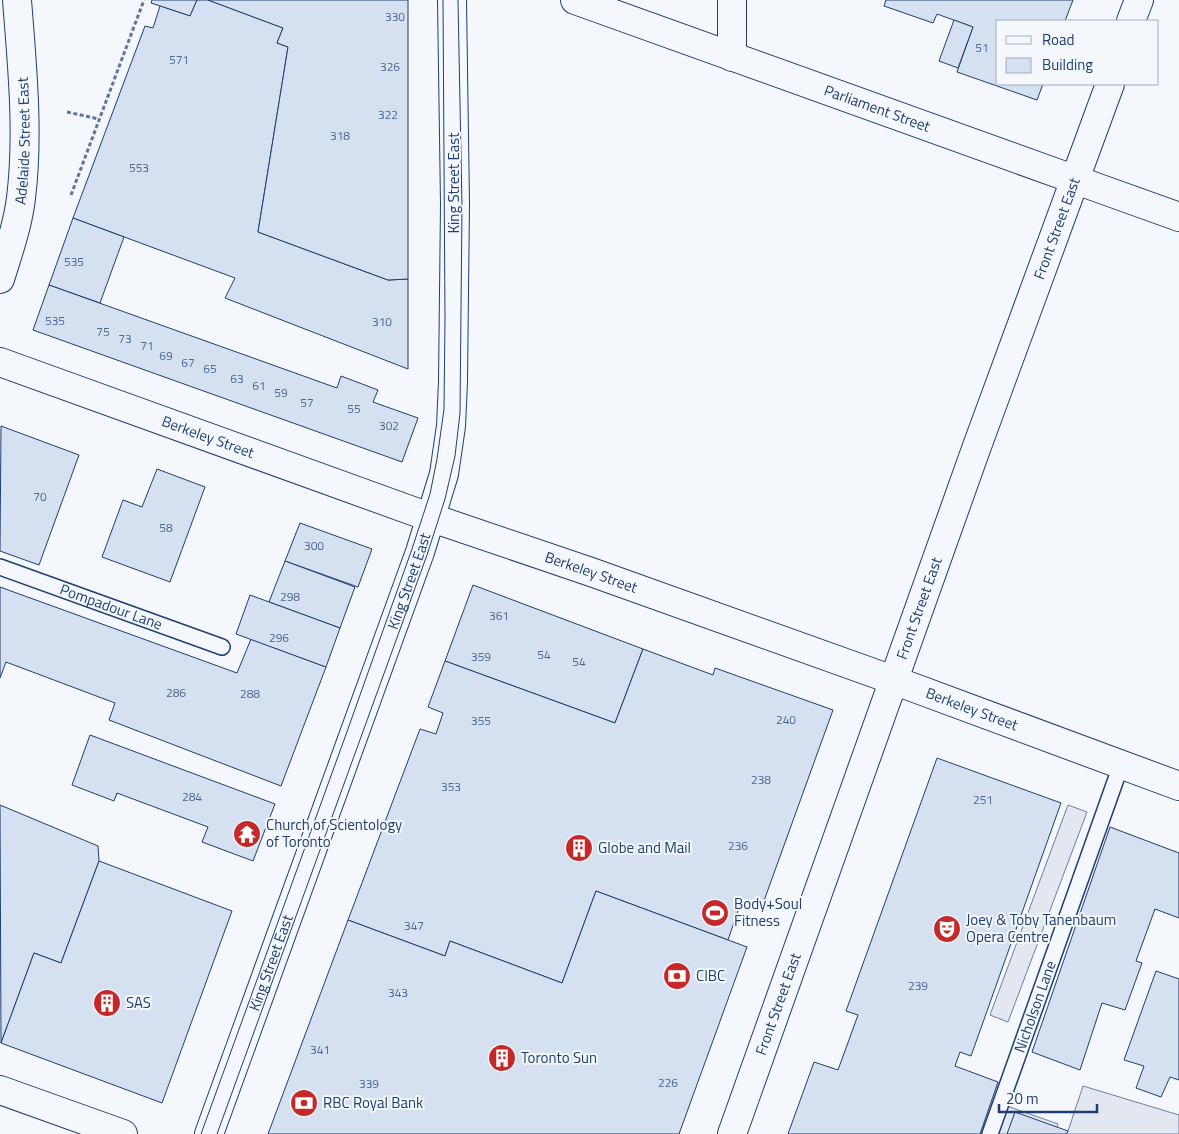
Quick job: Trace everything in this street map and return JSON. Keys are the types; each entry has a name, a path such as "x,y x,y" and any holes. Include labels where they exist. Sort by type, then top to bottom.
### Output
{"main road":[{"name":"Adelaide Street East","path":"0,279 21,199 25,146 17,0"},
{"name":"King Street East","path":"210,1134 432,518 444,474 451,426 453,382 455,204 452,0"},
{"name":"Parliament Street","path":"575,0 1179,217"},
{"path":"732,0 732,57"},
{"path":"1132,20 1139,0"},
{"name":"Front Street East","path":"732,1134 893,680 1110,85"},
{"name":"Berkeley Street","path":"0,362 432,518 591,572 893,680 1179,786"},
{"path":"0,1090 123,1134"}],"lane":[{"name":"Pompadour Lane","path":"0,567 222,648"},
{"name":"Nicholson Lane","path":"990,1134 1121,766"}],"path":[{"path":"71,195 144,0"},
{"path":"67,112 99,119"}],"shaded area":[{"path":"1068,805 1087,812 1008,1022 990,1015"},
{"path":"1083,1086 1179,1115 1179,1134 1067,1134"},
{"path":"1007,1106 1058,1124 1055,1134 998,1134"}],"building":[{"path":"152,0 197,0 190,16 151,3"},
{"path":"197,0 208,0 283,28 277,43 288,47 258,232 388,280 408,279 408,369 225,298 235,278 73,218 145,26 153,28 160,6 190,16"},
{"path":"208,0 408,0 408,279 388,280 258,232 288,47 277,43 283,28"},
{"path":"886,0 1073,0 1065,20 996,20 996,85 1043,85 1037,100 957,72 973,27 937,14 933,23 884,6"},
{"path":"954,20 973,27 958,68 939,61"},
{"path":"73,218 124,237 100,303 49,285"},
{"path":"49,285 337,388 341,376 378,390 373,402 418,418 402,462 33,330"},
{"path":"1,426 79,455 39,565 0,551"},
{"path":"157,469 205,487 170,582 102,557 123,500 142,507"},
{"path":"300,523 372,549 358,587 285,561"},
{"path":"285,561 355,587 340,628 269,602"},
{"path":"473,585 643,649 615,723 445,661"},
{"path":"0,587 237,673 251,639 326,667 281,786 109,720 115,703 6,662 0,678"},
{"path":"250,595 340,628 326,667 236,634"},
{"name":"Globe and Mail","path":"643,649 713,675 715,668 833,710 761,909 741,902 728,940 596,891 562,983 450,941 445,956 348,920 420,729 436,734 443,713 428,707 445,661 615,723"},
{"path":"90,735 275,804 253,861 202,842 208,827 117,793 114,801 72,785"},
{"path":"937,758 1061,803 971,1056 960,1052 955,1066 998,1082 980,1134 788,1134 814,1062 838,1070 858,1015 846,1011"},
{"path":"0,805 98,846 99,861 61,963 34,953 1,1043"},
{"path":"1110,827 1179,853 1179,918 1155,909 1136,961 1142,963 1125,1010 1102,1003 1080,1070 1032,1052"},
{"name":"SAS","path":"99,861 232,911 162,1103 1,1043 34,953 61,963"},
{"name":"Toronto Sun","path":"596,891 747,947 679,1134 268,1134 348,920 445,956 450,941 562,983"},
{"path":"1156,971 1179,979 1179,1080 1170,1077 1161,1097 1136,1088 1144,1066 1124,1060"},
{"path":"1015,1112 1068,1131 1066,1134 1007,1134"}],"tram line":[{"path":"201,1134 344,740 430,494 444,409 443,0"},
{"path":"217,1134 427,555 445,499 455,456 460,413 462,207 458,0"}],"place":[{"name":"Church of Scientology of Toronto","path":"247,834"},
{"name":"Globe and Mail","path":"579,848"},
{"name":"Body+Soul Fitness","path":"715,913"},
{"name":"Joey & Toby Tanenbaum Opera Centre","path":"947,929"},
{"name":"CIBC","path":"677,976"},
{"name":"SAS","path":"107,1003"},
{"name":"Toronto Sun","path":"502,1058"},
{"name":"RBC Royal Bank","path":"304,1103"}]}
